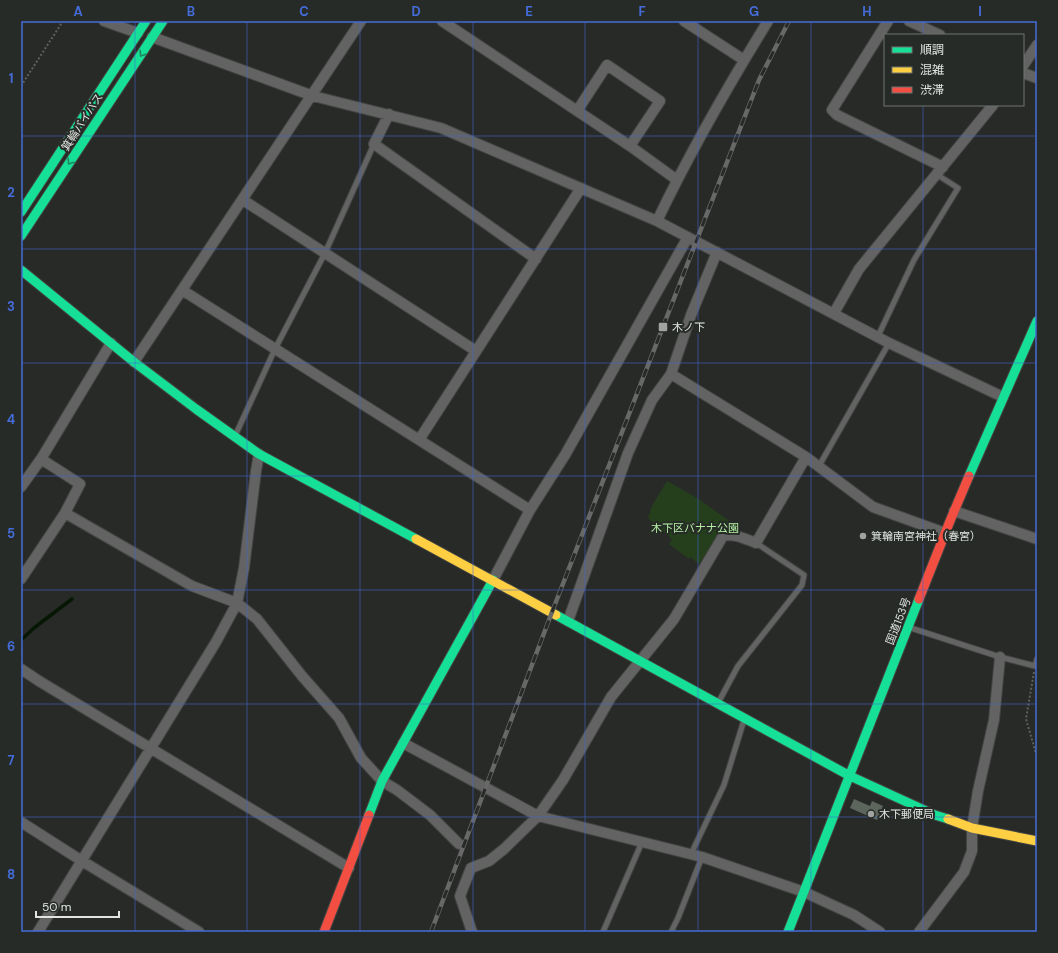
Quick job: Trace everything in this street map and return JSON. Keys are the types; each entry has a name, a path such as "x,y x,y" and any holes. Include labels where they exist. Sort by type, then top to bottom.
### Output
{"main road":[{"name":"箕輪バイパス","path":"21,212 146,21"},
{"name":"箕輪バイパス","path":"21,236 163,21"},
{"path":"21,270 134,362 259,454 494,580 850,776 935,815 972,828 1037,841"},
{"name":"国道153号","path":"788,932 945,533 1037,321"},
{"path":"324,932 382,781 494,580"}],"street":[{"path":"104,21 138,33"},
{"path":"134,362 313,96 361,21"},
{"path":"442,21 630,146 677,180"},
{"path":"684,21 744,60"},
{"path":"657,221 677,180 744,60 768,21"},
{"path":"888,21 832,110 940,171"},
{"path":"909,21 938,34"},
{"path":"152,37 313,96 441,128 657,221 889,343 1003,397"},
{"path":"1024,64 1037,45"},
{"path":"577,112 607,65 660,101 630,146"},
{"path":"1024,73 1037,78"},
{"path":"834,313 859,270 992,106"},
{"path":"389,114 374,144 536,259"},
{"path":"419,440 581,188"},
{"path":"243,200 476,351"},
{"path":"494,580 530,510 565,455 677,254 688,237"},
{"path":"568,621 628,453 652,400 671,374 691,315 717,252"},
{"path":"182,290 530,510"},
{"path":"21,487 41,459 111,343"},
{"path":"671,374 806,457 873,507 945,533"},
{"path":"38,932 216,642 237,603 244,568 259,454"},
{"path":"472,932 460,896 471,868 489,861 504,849 538,816 563,780 611,697 674,619 724,536 736,535 756,542 806,457"},
{"path":"21,579 65,513 80,484 41,459"},
{"path":"954,511 1037,539"},
{"path":"65,513 192,586 237,603 257,619 302,676 339,718 361,758 382,781 397,790 430,815 459,844"},
{"path":"918,932 964,872 972,851 972,828 978,792 994,720 1000,657"},
{"path":"21,669 348,868"},
{"path":"403,743 538,816 702,857 804,892 854,915 880,932"},
{"path":"21,822 199,932"}],"lane":[{"path":"235,436 275,349 325,253 374,144"},
{"path":"878,336 914,260 958,188 940,171"},
{"path":"819,466 889,343"},
{"path":"718,703 738,666 802,584 804,575 756,542"},
{"path":"908,627 1000,657 1035,666 1037,659"},
{"path":"691,854 724,785 745,718"},
{"path":"603,932 642,842"},
{"path":"671,932 702,857"}],"path":[{"path":"21,86 63,21"},
{"path":"1035,666 1026,719 1037,757"}],"green space":[{"name":"木下区バナナ公園","path":"667,481 697,498 731,522 730,526 745,537 723,532 699,564 690,557 689,559 669,544 672,539 648,518 652,506"}],"building":[{"name":"木下郵便局","path":"854,799 870,806 872,801 883,806 877,820 850,808"}],"waterway":[{"path":"21,640 34,628 72,599"}],"railway":[{"path":"431,932 552,612 759,80 789,21"}],"traffic: fast":[{"path":"21,212 146,21"},
{"path":"21,236 163,21"},
{"path":"21,270 134,362 259,454 416,539"},
{"path":"969,476 1037,321"},
{"path":"369,815 382,781 493,580"},
{"path":"788,932 919,599"},
{"path":"556,615 850,776 935,815 948,819"}],"traffic: slow":[{"path":"416,539 556,615"},
{"path":"948,819 972,828 1037,841"}],"traffic: jam":[{"path":"919,599 969,476"},
{"path":"324,932 369,815"}],"place":[{"name":"木ノ下","path":"663,327"},
{"name":"箕輪南宮神社（春宮）","path":"863,536"},
{"name":"木下郵便局","path":"871,814"}]}
